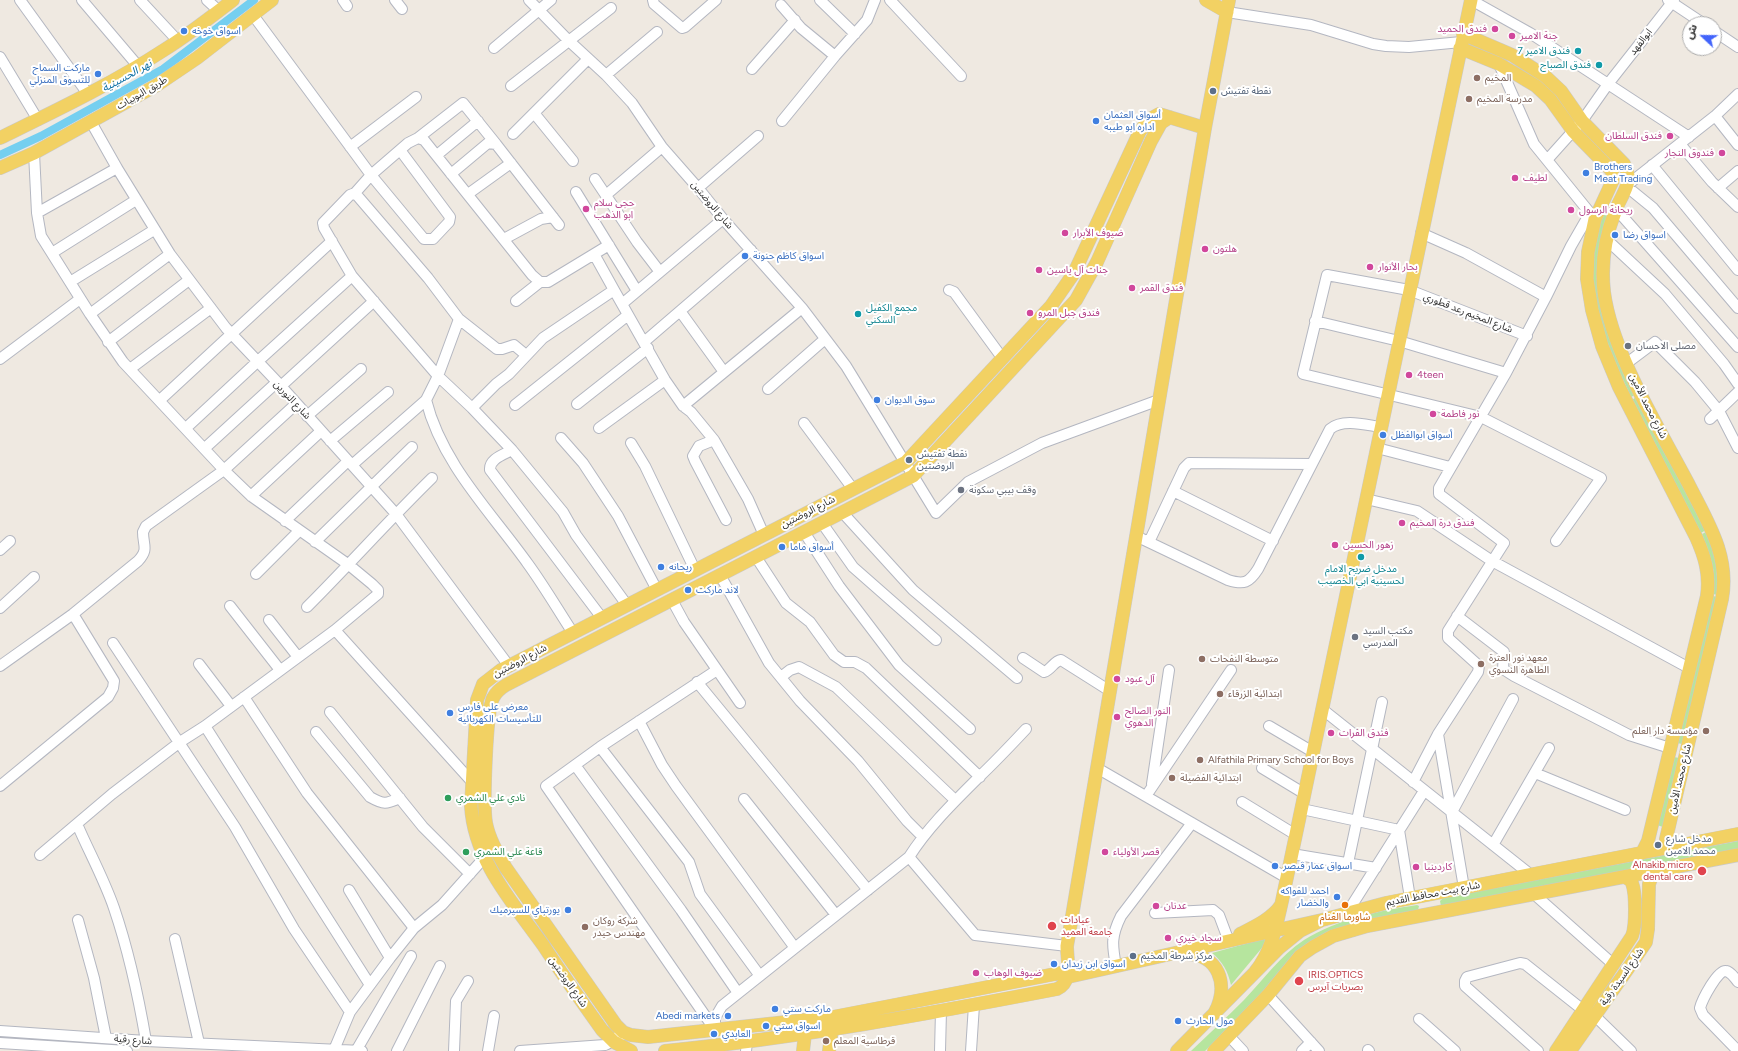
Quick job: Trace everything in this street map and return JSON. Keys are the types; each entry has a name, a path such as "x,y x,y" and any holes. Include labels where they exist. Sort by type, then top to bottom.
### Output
{"main road":[{"path":"0,138 88,94 138,66 178,41 233,0"},
{"name":"طريق البوبيات","path":"0,168 34,153 170,76 272,0"},
{"path":"632,1051 628,1047 628,1042 631,1035 664,1036 806,1020 832,1023 941,1011 1057,988 1065,984 1068,977 1067,946 1205,128 1228,6 1206,0"},
{"path":"1255,972 1269,951 1276,931 1461,41 1471,0"},
{"name":"شارع محمد الأمين","path":"1461,41 1529,80 1543,91 1573,130 1610,169 1612,174 1612,182 1593,216 1589,246 1587,272 1589,294 1596,326 1621,392 1696,537 1706,560 1708,576 1707,596 1648,840 1642,853"},
{"name":"شارع محمد الأمين","path":"1461,41 1512,55 1537,70 1560,91 1582,121 1624,164 1629,176 1606,239 1603,265 1604,293 1610,320 1627,363 1711,528 1720,550 1724,567 1725,584 1722,599 1666,839 1667,844 1671,847"},
{"path":"906,462 1051,306 1074,273 1144,126 1154,115 1170,117 1205,128"},
{"path":"913,476 1076,300 1096,262 1154,136 1161,123 1170,117"},
{"name":"شارع الروضتين","path":"608,1037 506,892 484,858 477,840 472,819 473,783 478,696 483,684 496,672 906,462"},
{"name":"شارع الروضتين","path":"631,1035 616,1025 506,868 493,844 486,824 485,806 490,711 495,694 506,685 913,476"},
{"path":"1670,748 1686,753"},
{"name":"شارع بيت محافظ القديم","path":"1177,1051 1255,972 1289,940 1308,926 1322,920 1413,898 1738,834"},
{"name":"شارع بيت محافظ القديم","path":"1214,1051 1268,995 1296,960 1322,942 1348,930 1738,855"},
{"name":"شارع السيدة رقية","path":"1556,1051 1589,1013 1646,942 1648,929 1649,884 1654,871"},
{"name":"شارع السيدة رقية","path":"1570,1051 1614,965 1631,940 1635,927 1632,884 1625,877"},
{"path":"1440,893 1436,896 1434,904 1439,910 1444,912"},
{"path":"1413,898 1423,900 1426,906 1424,913 1419,916"},
{"path":"1282,901 1288,918 1296,923 1305,924"},
{"path":"1223,941 1265,920 1277,911 1282,901"},
{"path":"664,1051 746,1047 805,1034 832,1023 1055,974 1061,973 1068,977 1322,920"},
{"path":"1170,954 1195,954 1202,956 1216,968 1221,987 1218,1005 1212,1016"},
{"path":"802,1051 806,1020"},
{"path":"829,1051 832,1023"},
{"path":"616,1025 616,1030 613,1033 608,1034 608,1037 632,1051"}],"street":[{"path":"20,0 88,94"},
{"path":"82,0 138,66"},
{"path":"140,0 178,41"},
{"path":"207,0 219,11"},
{"path":"395,0 402,9"},
{"name":"شارع الروضتين","path":"530,0 568,40 606,75 632,103 662,147 723,219 802,308 846,366 906,462 913,476"},
{"path":"494,48 551,0"},
{"path":"653,0 654,4 682,28 716,0"},
{"path":"820,0 855,34"},
{"path":"782,121 869,16 875,0"},
{"path":"890,0 961,76"},
{"path":"1471,0 1530,33 1689,137"},
{"path":"1672,1 1693,16"},
{"name":"ابوالفهد","path":"1582,121 1608,84 1672,1"},
{"path":"781,4 801,28 835,56"},
{"path":"1228,6 1311,25 1373,44 1386,46 1421,47 1461,41"},
{"path":"511,86 568,40 611,8"},
{"path":"253,15 371,175 424,238 433,239 449,222 450,217 400,150"},
{"path":"752,69 795,20"},
{"path":"606,75 657,32"},
{"path":"1722,36 1738,47"},
{"path":"0,57 38,120"},
{"path":"513,134 588,58"},
{"path":"1413,782 1438,734 1478,672 1479,666 1448,638 1448,631 1504,543 1439,494 1441,483 1527,336 1571,246 1593,216 1534,144 1499,64"},
{"path":"1738,94 1715,116 1626,186 1653,208 1738,308"},
{"path":"350,147 416,96"},
{"path":"504,239 542,219 556,221 464,102 418,138 408,143 371,175 355,193 350,195 323,223 324,228 352,276 438,376 472,408 512,450 564,512 576,535 627,605"},
{"path":"534,113 573,161"},
{"path":"1715,116 1738,145"},
{"path":"437,155 478,121"},
{"path":"1547,160 1582,121"},
{"name":"شارع النورين","path":"91,122 154,230 189,280 231,334 279,384 396,514 509,666"},
{"path":"698,188 758,136"},
{"path":"418,138 424,140 437,155 532,275 540,282"},
{"path":"451,174 488,143 496,144"},
{"path":"1680,144 1718,188 1738,208"},
{"path":"606,195 662,147"},
{"path":"34,153 36,213 41,236 108,342 130,369 224,470 251,496 349,566 378,590 378,594 336,630 205,726 180,742 112,794 40,855"},
{"path":"468,194 511,163"},
{"path":"1652,165 1738,270"},
{"path":"36,213 117,168"},
{"path":"1718,188 1738,171"},
{"path":"595,180 637,242 660,272"},
{"path":"576,192 637,291"},
{"path":"355,193 428,278 459,319 497,349 514,345 526,355"},
{"path":"52,253 136,200"},
{"path":"1616,209 1738,347"},
{"path":"622,304 723,219"},
{"path":"70,282 154,230"},
{"path":"1421,233 1466,253 1546,297"},
{"path":"1606,239 1670,300 1724,364 1738,384"},
{"path":"160,400 332,241"},
{"path":"516,301 540,282 548,282 609,245"},
{"path":"576,404 646,345 680,311 750,250"},
{"path":"90,314 170,254"},
{"path":"594,254 665,380 683,406 691,412 714,440 748,499 764,535"},
{"name":"شارع المخيم رعد قطوري","path":"1315,321 1327,275 1410,290 1527,336"},
{"path":"186,428 352,276"},
{"path":"108,342 189,280"},
{"path":"472,408 496,384 509,374 543,338 614,290"},
{"path":"949,290 954,292 1003,359"},
{"path":"0,359 80,299"},
{"path":"204,448 374,301"},
{"path":"130,369 211,308"},
{"path":"683,406 802,308"},
{"path":"680,311 724,372"},
{"path":"515,405 628,316"},
{"path":"285,521 350,463 426,400 438,376 459,319"},
{"path":"1506,373 1399,341 1315,321 1303,374 1388,393 1481,417 1601,478 1556,541"},
{"path":"768,389 825,340"},
{"path":"1627,363 1655,342 1695,382 1719,411 1738,448"},
{"path":"307,416 361,368"},
{"path":"599,428 665,380"},
{"path":"330,442 388,392"},
{"path":"1710,419 1738,392"},
{"path":"426,400 428,409 447,451 478,500 528,564 573,633"},
{"path":"913,476 936,513 968,482 1042,443 1159,400"},
{"path":"0,666 73,614 138,561 144,555 146,548 143,532 146,526 224,470 296,404"},
{"path":"804,423 853,489"},
{"path":"1136,536 1228,580 1241,583 1249,581 1273,541 1328,432 1336,425 1346,423 1381,427"},
{"path":"251,496 320,431"},
{"path":"562,438 583,463 618,516 657,590"},
{"path":"714,440 698,446 693,456 726,520"},
{"path":"631,443 645,466 695,570"},
{"path":"315,542 372,488 412,447"},
{"path":"1377,448 1450,467"},
{"path":"512,450 491,462 489,466 490,470 602,618"},
{"path":"1149,542 1173,491 1189,463 1312,464"},
{"path":"307,607 349,566 396,514 432,478"},
{"path":"1173,491 1273,541"},
{"path":"1366,499 1418,511 1492,561 1689,668"},
{"path":"842,512 913,590 1017,678"},
{"path":"822,523 853,567 936,640"},
{"path":"256,574 299,531"},
{"path":"804,532 839,586 899,665 970,729"},
{"path":"0,550 10,541"},
{"path":"756,556 786,602 810,622 834,655 844,662 855,662 866,668 980,777"},
{"path":"720,575 769,663 800,701 858,761 907,821 922,836"},
{"path":"0,608 34,577"},
{"path":"672,600 684,622 740,703"},
{"path":"230,606 280,670"},
{"path":"0,786 108,696 113,688 114,681 73,614"},
{"path":"1457,616 1504,652 1503,668 1514,676 1629,735 1670,748"},
{"path":"269,620 298,657"},
{"path":"336,630 473,783"},
{"path":"113,643 235,827 294,929 350,1012"},
{"path":"1023,658 1044,672 1048,671 1058,660 1061,660 1110,691"},
{"path":"199,664 232,706"},
{"path":"781,677 790,670 799,667 836,687 955,800"},
{"path":"715,1030 546,786 600,747 717,670"},
{"path":"1152,786 1169,670"},
{"path":"1146,796 1231,670"},
{"path":"697,682 868,890"},
{"path":"244,697 308,793 414,928"},
{"path":"1452,812 1513,699"},
{"path":"1348,863 1382,702"},
{"path":"1322,709 1532,874"},
{"path":"330,712 423,827 470,874"},
{"path":"639,721 662,765 676,786 795,948"},
{"path":"205,726 370,985"},
{"path":"1269,726 1313,752"},
{"path":"715,1030 714,1022 719,1010 738,993 909,857 922,836 940,819 955,800 980,777 1026,729"},
{"path":"316,732 370,797 382,803 388,803 400,798"},
{"path":"1438,734 1464,888"},
{"path":"600,747 689,862 700,894 760,976"},
{"path":"1494,845 1549,748"},
{"path":"575,766 681,910 738,993"},
{"path":"1097,768 1287,878"},
{"path":"1262,768 1305,794"},
{"path":"1535,773 1625,810"},
{"path":"1347,913 1424,790"},
{"path":"744,800 836,915"},
{"path":"1242,802 1296,835"},
{"path":"1302,809 1399,830"},
{"path":"1116,966 1112,942 1115,928 1121,916 1192,822"},
{"path":"77,824 113,906 124,940 137,985 146,1041"},
{"path":"1399,830 1413,898"},
{"path":"1292,854 1376,868"},
{"path":"909,857 975,935 1067,946"},
{"path":"334,1050 350,1012 390,958 414,928 442,905 484,858"},
{"path":"349,890 390,958"},
{"path":"1534,894 1614,965"},
{"path":"1155,913 1213,910 1219,915 1223,941"},
{"path":"78,920 94,978 106,1038"},
{"path":"175,939 199,1043"},
{"path":"356,1051 411,956"},
{"path":"1538,1051 1465,986 1465,981 1468,977 1520,963 1525,964 1589,1013 1631,1051"},
{"path":"397,1051 440,966"},
{"path":"1738,982 1728,972 1721,972 1709,988 1700,1008 1703,1015 1738,1051"},
{"path":"454,1051 456,1001 468,981"},
{"path":"1268,995 1319,1051"},
{"path":"971,1051 974,1005"},
{"path":"940,1051 941,1011"},
{"path":"488,1051 494,1016"},
{"path":"1418,1019 1455,1051"},
{"name":"شارع رقية","path":"0,1031 199,1043 238,1048 362,1051"},
{"path":"520,1051 605,1045 608,1037 631,1035"},
{"path":"1229,1036 1243,1051"},
{"path":"1302,1051 1311,1042"},
{"name":"شارع رقية","path":"0,1044 53,1049 127,1051"}],"green space":[{"path":"1604,209 1609,210 1599,255 1635,395 1631,397 1599,318 1595,301 1592,269 1593,253"},
{"path":"1636,397 1706,530 1701,533 1632,400"},
{"path":"1706,532 1716,558 1718,595 1713,594 1713,571 1710,556 1702,534"},
{"path":"1713,596 1718,597 1682,744 1677,743"},
{"path":"1674,757 1679,758 1663,827 1657,825"},
{"path":"1738,841 1738,850 1441,906 1440,901 1443,898"},
{"path":"1417,905 1419,906 1418,910 1361,921 1342,928 1251,1006 1205,1051 1191,1051 1244,1000 1287,953 1304,940 1344,921 1388,910"},
{"path":"1267,939 1266,943 1231,985 1224,967 1219,959 1212,953"}],"waterway":[{"name":"نهر الحسينية","path":"0,155 41,136 163,69 254,0"}],"place":[{"name":"فندق الحميد","path":"1495,29"},
{"name":"اسواق خوخه","path":"184,31"},
{"name":"جنة الامير","path":"1512,36"},
{"name":"فندق الامير 7","path":"1578,51"},
{"name":"فندق الصباح","path":"1599,65"},
{"name":"ماركت السماح للتسوق المنزلي","path":"98,74"},
{"name":"المخيم","path":"1477,78"},
{"name":"نقطة تفتيش","path":"1213,91"},
{"name":"مدرسة المخيم","path":"1469,99"},
{"name":"أسواق العثمان اداره ابو طيبه","path":"1096,121"},
{"name":"فندق السلطان","path":"1670,136"},
{"name":"فندوق النجار","path":"1722,153"},
{"name":"Brothers Meat Trading","path":"1586,173"},
{"name":"لطيف","path":"1515,178"},
{"name":"حجي سلام ابو الذهب","path":"586,209"},
{"name":"ريحانة الرسول","path":"1571,210"},
{"name":"ضيوف الأبرار","path":"1065,233"},
{"name":"اسواق رضا","path":"1615,235"},
{"name":"هلتون","path":"1205,249"},
{"name":"اسواق كاظم حنونة","path":"745,256"},
{"name":"بحار الأنوار","path":"1370,267"},
{"name":"جنات آل ياسين","path":"1039,270"},
{"name":"فندق القمر","path":"1132,288"},
{"name":"فندق جبل المرو","path":"1030,313"},
{"name":"مجمع الكفيل السكني","path":"858,314"},
{"name":"مصلى الاحسان","path":"1628,346"},
{"name":"4teen","path":"1409,375"},
{"name":"سوق الديوان","path":"877,400"},
{"name":"نور فاطمة","path":"1433,414"},
{"name":"أسواق ابوالفظل","path":"1383,435"},
{"name":"نقطة تفتيش الروضتين","path":"909,460"},
{"name":"وقف بيبي سكونة","path":"961,490"},
{"name":"فندق درة المخيم","path":"1402,523"},
{"name":"زهور الحسين","path":"1335,545"},
{"name":"أسواق ماما","path":"782,547"},
{"name":"مدخل ضريح الامام لحسينية ابي الخصيب","path":"1361,557"},
{"name":"ريحانه","path":"661,567"},
{"name":"لاند ماركت","path":"688,590"},
{"name":"مكتب السيد المدرسي","path":"1355,637"},
{"name":"متوسطة النفحات","path":"1202,659"},
{"name":"معهد نور العترة الطاهرة النسوي","path":"1481,664"},
{"name":"آل عبود","path":"1117,679"},
{"name":"ابتدائية الزرقاء","path":"1220,694"},
{"name":"معرض علي فارس للتأسيسات الكهربائية","path":"450,713"},
{"name":"النور الصالح الدهوي","path":"1117,717"},
{"name":"مؤسسة دار العلم","path":"1706,731"},
{"name":"فندق الفرات","path":"1331,733"},
{"name":"Alfathila Primary School for Boys","path":"1200,760"},
{"name":"ابتدائية الفضيلة","path":"1172,778"},
{"name":"نادي علي الشمري","path":"448,798"},
{"name":"مدخل شارع محمد الامين","path":"1658,845"},
{"name":"قاعة علي الشمري","path":"466,852"},
{"name":"قصر الأولياء","path":"1105,852"},
{"name":"اسواق عمار قيصر","path":"1275,866"},
{"name":"كاردينيا","path":"1416,867"},
{"name":"Alnakib micro dental care","path":"1702,871"},
{"name":"احمد للفواكه والخضار","path":"1337,897"},
{"name":"شاورما الغنام","path":"1345,905"},
{"name":"عدنان","path":"1156,906"},
{"name":"يورتباي للسيرميك","path":"568,910"},
{"name":"عيادات جامعة العميد","path":"1052,926"},
{"name":"شركة روكان مهندس حيدر","path":"585,927"},
{"name":"سجاد خيري","path":"1168,938"},
{"name":"مركز شرطة المخيم","path":"1133,956"},
{"name":"اسواق ابن زيدان","path":"1054,964"},
{"name":"ضيوف الوهاب","path":"976,973"},
{"name":"IRIS.OPTICS بصريات آيرس","path":"1299,981"},
{"name":"ماركت ستي","path":"775,1009"},
{"name":"Abedi markets","path":"728,1016"},
{"name":"مول الحارث","path":"1178,1021"},
{"name":"اسواق ستي","path":"766,1026"},
{"name":"العابدي","path":"714,1034"},
{"name":"قرطاسية المعلم","path":"826,1041"}]}
